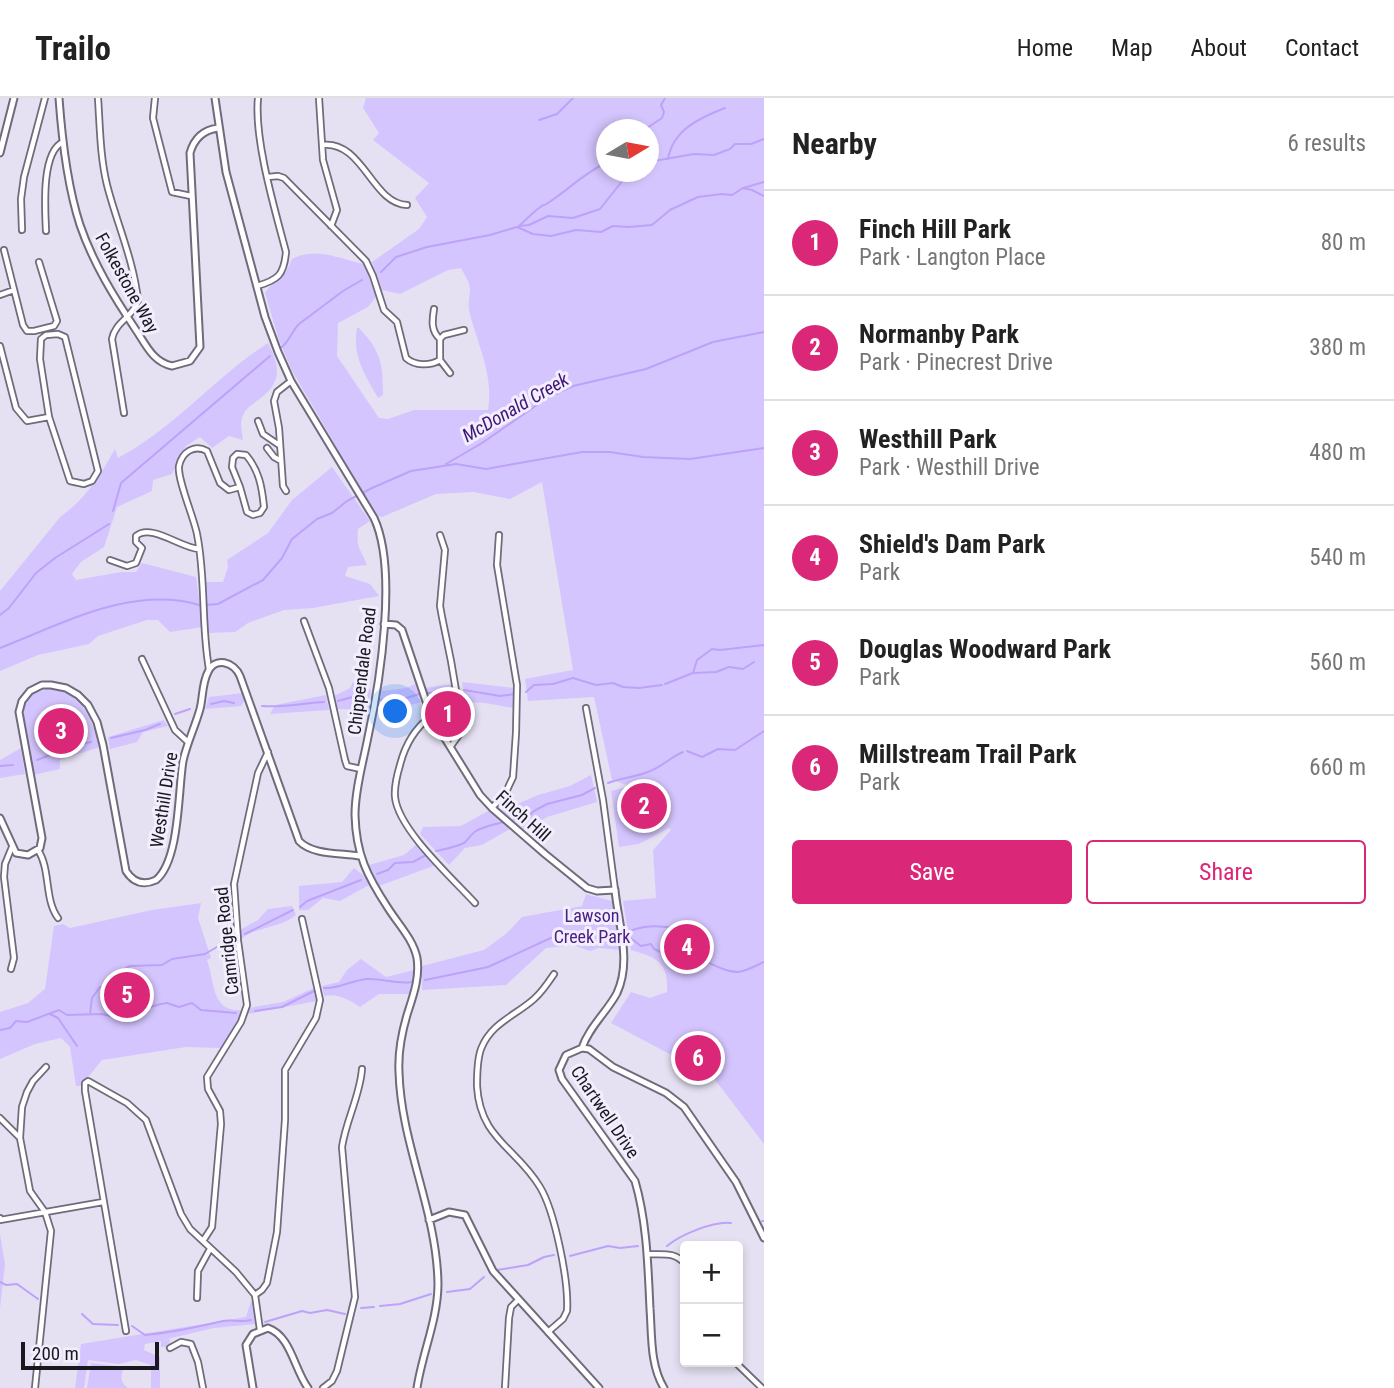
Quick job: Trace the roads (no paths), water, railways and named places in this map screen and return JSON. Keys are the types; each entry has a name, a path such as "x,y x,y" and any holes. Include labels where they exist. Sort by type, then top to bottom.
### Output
{"street":[{"path":"0,153 14,98"},
{"path":"22,230 21,199 24,177 45,98"},
{"name":"Folkestone Way","path":"59,98 63,142 80,224 93,257 126,317 155,359 163,364 181,366 197,355 200,346 190,153 202,133 218,128"},
{"path":"98,98 100,146 106,180 137,286 136,308 114,332 112,339 124,413"},
{"path":"155,98 153,118 172,192 191,196"},
{"name":"Chippendale Road","path":"215,98 226,172 265,317 291,381 381,533 384,550 384,624 378,680 355,814 359,856 387,907 414,948 417,959 416,985 401,1046 399,1090 402,1114 429,1220"},
{"path":"257,286 275,280 284,268 286,252 256,116 258,98"},
{"path":"319,98 324,169 337,210 331,226"},
{"path":"46,230 46,183 52,150 55,145 63,142"},
{"path":"322,145 341,148 354,158 385,194 399,205 407,205"},
{"path":"268,177 284,178 366,261 384,310 397,322 406,358 411,362 425,364 440,360"},
{"path":"4,250 23,325 27,331 54,326 57,315 39,262"},
{"path":"0,295 14,290"},
{"path":"434,309 434,334 440,339"},
{"path":"450,373 440,360 440,339 444,335 464,330"},
{"path":"58,334 65,337 98,471 92,481 83,484 70,481 49,417 40,359 41,339 47,335 58,334"},
{"path":"0,346 20,415 27,421 49,417"},
{"path":"286,491 275,396 291,381"},
{"path":"258,421 263,433 279,445"},
{"path":"240,487 229,490 222,487 209,454 201,447 192,449 182,459 179,468 181,480 200,549 205,646 209,669 226,662 235,667 299,841 317,850 359,856"},
{"path":"267,448 274,457 282,461"},
{"path":"242,453 248,457 259,476 264,507 260,513 253,515 247,512 240,487 232,464 234,456 242,453"},
{"path":"110,560 127,566 136,563 142,548 136,542 136,536 151,531 190,548 200,549"},
{"path":"440,535 445,550 442,617 462,726 456,742 451,746"},
{"path":"492,808 510,787 513,777 517,685 497,565 499,535"},
{"path":"304,621 329,688 347,766 361,769"},
{"name":"Finch Hill","path":"384,624 396,625 402,630 431,716 480,795 587,888 597,891 615,890"},
{"path":"142,659 175,730 188,742"},
{"name":"Westhill Drive","path":"38,850 42,845 42,838 19,712 22,701 30,691 45,685 62,687 78,695 90,709 99,727 103,745 125,871 139,883 156,880 167,862 188,742 196,723 209,669"},
{"path":"582,1048 616,995 624,975 603,800 586,708"},
{"path":"431,716 407,744 395,788 396,802 406,826 475,903"},
{"name":"Camridge Road","path":"203,1241 212,1227 221,1119 220,1111 208,1089 207,1077 241,1022 247,1006 234,884 258,773 268,752"},
{"path":"0,818 16,853 25,855 38,850 43,858 52,906 58,918"},
{"path":"11,969 14,958 4,877 5,864 12,847"},
{"path":"255,1295 267,1283 277,1232 285,1120 285,1070 288,1061 312,1026 320,1006 319,988 302,919"},
{"path":"548,1332 563,1319 567,1311 558,1241 538,1185 530,1172 487,1125 480,1106 477,1083 481,1050 489,1035 497,1025 533,1000 554,974"},
{"name":"Chartwell Drive","path":"664,1388 658,1379 653,1357 647,1254 635,1181 562,1079 559,1070 566,1055 582,1048 589,1049 612,1067 666,1093 684,1107 736,1182 764,1238"},
{"path":"35,1388 50,1225 46,1212 30,1191 20,1138 20,1121 29,1087 46,1067"},
{"path":"323,1388 332,1381 337,1371 355,1297 342,1147 362,1079 362,1069"},
{"path":"125,1331 85,1091 86,1082 92,1082 127,1103 146,1121 181,1214 190,1229 236,1272 255,1295 260,1330"},
{"path":"0,1118 20,1138"},
{"path":"7,1126 20,1121"},
{"path":"0,1218 103,1202"},
{"path":"417,1388 438,1293 429,1220 449,1212 465,1215 493,1272 599,1388"},
{"path":"197,1298 198,1271 210,1249"},
{"path":"647,1254 680,1257"},
{"path":"505,1388 509,1318 511,1307 518,1300"},
{"path":"253,1388 246,1345 248,1339 260,1330 268,1328 277,1331 285,1340 298,1373 308,1388"},
{"path":"170,1348 181,1342 191,1343 203,1388"},
{"path":"740,1367 762,1388"}],"waterway":[{"path":"539,120 557,114 573,98"},
{"path":"659,120 664,112 661,105 665,98"},
{"path":"668,159 675,140 681,133 697,121 725,108"},
{"path":"659,160 694,154 714,155 730,149 735,144 751,144 764,139"},
{"path":"519,226 542,205 596,169"},
{"path":"519,226 529,225 548,216 573,218 600,209 621,182"},
{"path":"743,188 764,182"},
{"path":"381,272 396,257 427,247 517,227 533,234 551,236 576,230 601,232 613,226 652,225 670,210 698,197 732,195 743,188 764,196"},
{"path":"282,347 299,324 362,280"},
{"name":"McDonald Creek","path":"446,464 482,443 547,398 573,386 646,369 713,342 764,332"},
{"path":"113,511 121,483 270,356"},
{"name":"McDonald Creek","path":"205,605 218,604 263,580 282,558 292,539 317,519 332,513 347,501 372,488 411,471 456,464 486,469 582,452 690,459 764,448"},
{"path":"0,615 9,608 36,573 109,524"},
{"name":"McDonald Creek","path":"0,648 73,619 123,603 174,600 199,605"},
{"path":"693,673 697,660 712,649 764,645"},
{"path":"665,684 693,673 716,672 729,667 743,669 754,662"},
{"path":"526,692 534,685 553,684 573,678 596,685 613,683 639,688 662,685"},
{"path":"427,693 453,689"},
{"path":"464,690 500,696 515,694"},
{"path":"380,700 394,697 404,699 419,694"},
{"path":"338,701 356,696 370,701"},
{"path":"211,704 224,701 234,703"},
{"path":"262,706 324,702"},
{"path":"175,714 190,709"},
{"path":"111,738 160,724"},
{"path":"687,751 702,757 718,749 735,750 764,731"},
{"path":"37,760 91,742"},
{"path":"608,783 648,772 683,752"},
{"path":"0,766 13,765"},
{"path":"514,820 525,820 547,804 582,795 595,788"},
{"path":"436,851 461,844 476,831 503,822"},
{"path":"377,874 388,870 395,863 413,862 426,855"},
{"path":"300,907 307,901 361,880"},
{"path":"245,934 293,910"},
{"path":"624,934 645,927 683,929"},
{"path":"425,980 488,967 555,936 602,932 629,937 641,946 651,944 654,949 667,955 685,953 729,971 738,972 764,962"},
{"path":"90,1014 92,998 100,987 117,984 126,968 162,965 172,959 205,954 232,938"},
{"path":"324,988 367,979 412,982"},
{"path":"255,1011 282,1007 314,991"},
{"path":"0,1030 10,1028 16,1021 27,1022 59,1010 67,1015 102,1014 115,1017 161,1004 179,1007 192,1003 201,1010 236,1013"},
{"path":"50,1014 58,1018 77,1046"},
{"path":"667,1246 697,1230 715,1224 731,1223"},
{"path":"570,1256 608,1246 638,1246"},
{"path":"497,1270 528,1265 554,1255"},
{"path":"447,1292 470,1289 484,1277"},
{"path":"0,1282 6,1285 17,1284 38,1299"},
{"path":"380,1306 400,1304 431,1294"},
{"path":"361,1308 374,1307"},
{"path":"265,1322 302,1311 310,1313 327,1310 345,1314"},
{"path":"82,1314 93,1324 118,1325"},
{"path":"132,1326 145,1335 226,1321 251,1320"}],"place":[{"name":"Finch Hill Park","path":"448,714"},
{"name":"Westhill Park","path":"61,731"},
{"name":"Normanby Park","path":"644,806"},
{"name":"Shield's Dam Park","path":"687,947"},
{"name":"Douglas Woodward Park","path":"127,995"},
{"name":"Millstream Trail Park","path":"698,1058"}],"park label":[{"name":"Lawson Creek Park","path":"592,926"}]}
